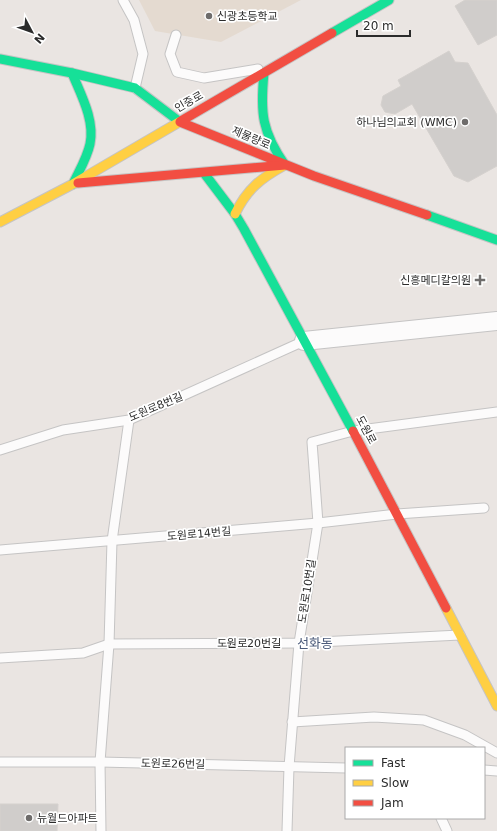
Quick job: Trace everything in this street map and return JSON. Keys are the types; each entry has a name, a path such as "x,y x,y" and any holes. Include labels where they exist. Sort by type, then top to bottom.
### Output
{"main road":[{"name":"인중로","path":"0,222 73,184 389,0"},
{"name":"제물량로","path":"0,59 72,73 135,88 180,122 285,165 497,240"},
{"path":"72,73 90,123 90,144 73,184 285,165"},
{"path":"264,73 261,101 262,116 267,135 273,149 285,165"},
{"path":"235,214 248,190 264,176 285,165"},
{"name":"도원로","path":"204,173 235,214 397,514 497,706"}],"street":[{"path":"304,341 497,321"}],"lane":[{"path":"123,0 134,20 142,54 135,88"},
{"path":"176,35 170,54 177,72 204,78 277,65"},
{"name":"도원로8번길","path":"0,450 62,430 129,420 304,341"},
{"path":"353,432 497,412"},
{"path":"101,831 100,762 109,644 112,542 129,420"},
{"name":"도원로10번길","path":"287,831 288,767 299,643 318,523 312,442 353,432"},
{"name":"도원로14번길","path":"0,550 112,542 318,523 397,514 484,508"},
{"name":"도원로20번길","path":"0,658 83,653 109,644 299,643 460,635"},
{"path":"292,722 374,718 424,720 466,735 497,753"},
{"name":"도원로26번길","path":"0,762 100,762 345,768"},
{"path":"485,770 497,771"},
{"path":"441,819 447,831"}],"shaded area":[{"name":"신광초등학교","path":"139,0 301,0 221,42 155,31"}],"building":[{"path":"465,0 497,0 497,35 478,45 455,6"},
{"path":"449,51 455,62 468,63 497,115 497,166 468,182 454,176 412,104 395,114 385,112 381,105 383,96 401,86 398,80"},
{"name":"뉴월드아파트","path":"0,804 58,804 57,831 0,831"}],"traffic: fast":[{"path":"332,33 389,0"},
{"path":"0,59 72,73 135,88 180,122"},
{"path":"72,73 83,99 91,126 90,144 87,154 73,184"},
{"path":"264,73 262,100 264,122 271,142 285,165"},
{"path":"204,173 235,214 244,229 353,431"},
{"path":"427,215 497,240"}],"traffic: slow":[{"path":"0,222 73,184 181,121"},
{"path":"235,214 244,198 256,185 285,165"},
{"path":"446,608 497,706"}],"traffic: jam":[{"path":"181,121 332,33"},
{"path":"180,122 314,176 427,215"},
{"path":"78,183 285,165"},
{"path":"353,431 446,608"}],"place":[{"name":"신광초등학교","path":"209,16"},
{"name":"하나님의교회 (WMC)","path":"465,122"},
{"name":"신흥메디칼의원","path":"480,280"},
{"name":"뉴월드아파트","path":"29,818"}],"district":[{"name":"선화동","path":"315,643"}]}
